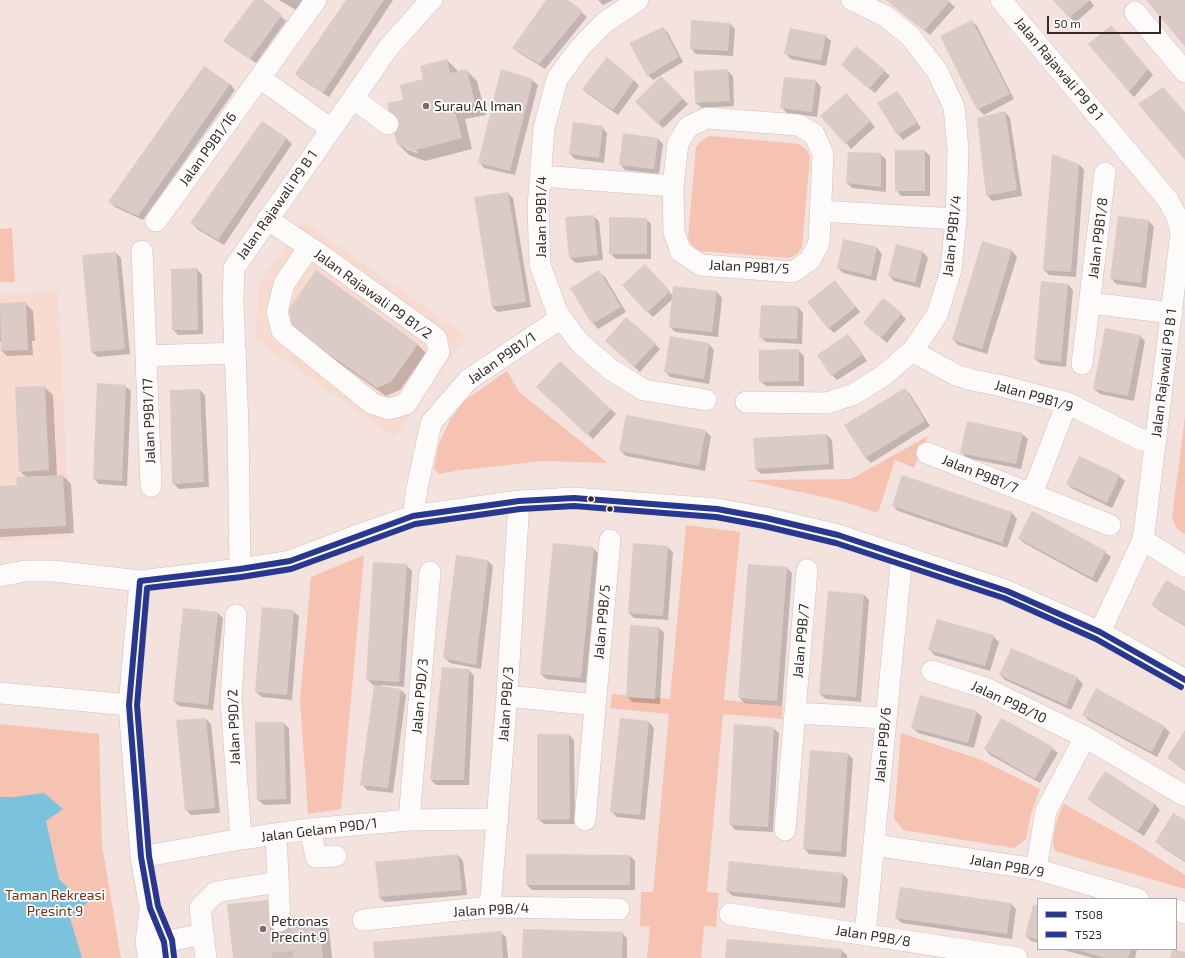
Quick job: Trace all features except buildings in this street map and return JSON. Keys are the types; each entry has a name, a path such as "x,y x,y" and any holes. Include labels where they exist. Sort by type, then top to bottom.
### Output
{"street":[{"name":"Jalan P9B1/16","path":"156,221 316,0"},
{"name":"Jalan Rajawali P9 B 1","path":"240,569 236,353 233,301 234,268 389,47 432,0"},
{"name":"Jalan P9B1/4","path":"638,0 604,23 578,50 557,79 544,128 538,207 540,265 556,309 580,343 610,370 644,390 706,400"},
{"name":"Jalan P9B1/4","path":"746,402 827,404 854,394 883,376 912,351 937,314 951,270 956,219 958,150 954,107 937,71 910,36 885,16 852,0"},
{"name":"Jalan Rajawali P9 B 1","path":"1001,0 1181,217 1181,233 1172,314 1143,540 1100,632"},
{"path":"1135,12 1185,72"},
{"path":"260,78 331,129"},
{"path":"353,98 388,124"},
{"name":"Jalan P9B1/5","path":"707,118 798,125 814,134 823,154 820,211 819,243 810,260 793,272 701,265 681,252 674,232 673,186 678,143 688,127 707,118"},
{"name":"Jalan P9B1/8","path":"1082,364 1106,173"},
{"path":"540,176 673,186"},
{"path":"820,211 956,219"},
{"name":"Jalan Rajawali P9 B1/2","path":"267,219 309,247 436,338 439,352 406,404 390,409 373,404 282,331 277,312 284,284 309,247"},
{"name":"Jalan P9B1/17","path":"142,251 151,486"},
{"path":"1090,303 1172,314"},
{"name":"Jalan P9B1/1","path":"413,516 417,488 431,423 468,380 562,318"},
{"name":"Jalan P9B1/9","path":"912,351 956,375 1067,403 1142,440 1156,441"},
{"path":"146,356 236,353"},
{"name":"Jalan P9B1/7","path":"1032,494 1067,403"},
{"path":"406,404 431,423"},
{"name":"Jalan P9B1/7","path":"927,453 1110,525"},
{"path":"0,576 25,571 53,571 140,581 240,569 290,561 413,516 519,501 574,498 717,509 766,518 838,535 1007,591 1100,632 1185,680"},
{"name":"Jalan P9B/3","path":"490,907 507,696 519,501"},
{"name":"Jalan P9B/5","path":"585,820 610,540"},
{"path":"1143,540 1185,566"},
{"name":"Jalan P9B/6","path":"865,934 902,555"},
{"name":"Jalan P9B/7","path":"785,830 807,570"},
{"name":"Jalan P9D/3","path":"409,820 430,572"},
{"path":"140,581 129,705 141,857 150,908 165,950 203,934"},
{"name":"Jalan P9D/2","path":"236,615 231,700 241,839"},
{"name":"Jalan P9B/10","path":"932,671 985,688 1085,737 1185,796"},
{"path":"0,693 129,705"},
{"path":"507,696 595,705"},
{"path":"795,713 885,718"},
{"path":"1036,869 1046,811 1085,737"},
{"name":"Jalan Gelam P9D/1","path":"141,857 241,839 310,829 409,820 498,819"},
{"path":"310,829 316,857 336,856"},
{"path":"276,834 280,921"},
{"name":"Jalan P9B/9","path":"874,845 1036,869 1135,898"},
{"path":"206,958 200,908 216,892 278,882"},
{"name":"Jalan P9B/4","path":"363,920 490,907 619,909"},
{"path":"149,958 146,942 150,908"},
{"name":"Jalan P9B/8","path":"730,914 1017,958"}],"shaded area":[{"path":"303,221 466,336 395,437 256,340 258,285"},
{"path":"58,291 70,537 0,541 0,294"}],"green space":[{"path":"709,136 799,144 806,149 810,157 802,247 797,254 789,258 699,251 692,245 688,238 696,147 701,141"},
{"path":"12,228 15,282 0,282 0,229"},
{"path":"507,371 519,392 608,463 543,461 439,474 434,469 439,443 450,420 465,400"},
{"path":"1185,416 1185,534 1178,530 1172,518"},
{"path":"928,436 914,468 895,460 878,513 845,502 746,480 851,479"},
{"path":"686,525 740,532 724,700 783,706 782,719 723,714 707,892 719,893 716,927 704,926 701,958 647,958 650,927 640,926 641,892 653,892 669,714 610,708 612,694 670,699"},
{"path":"364,555 341,809 308,814 300,700 311,577"},
{"name":"Taman Rekreasi Presint 9","path":"0,724 99,734 102,845 121,958 0,958"},
{"path":"901,733 979,759 1040,789 1031,814 1026,839 1014,848 903,830 894,818"},
{"path":"1064,804 1135,843 1185,875 1185,889 1055,851 1053,841 1055,827"}],"water":[{"path":"44,793 63,809 46,821 59,879 77,897 90,900 70,918 82,958 0,958 0,797 14,797"}],"tunnel":[{"path":"280,921 283,958"}],"transit line":[{"name":"T508","path":"166,958 164,942 150,908 141,857 129,705 140,581 240,569 290,561 413,516 519,501 574,498 717,509 766,518 838,535 1007,591 1100,632 1185,680"},
{"name":"T523","path":"174,957 172,940 158,906 149,856 137,705 147,588 241,577 291,569 415,524 520,509 574,506 716,517 764,526 836,543 1004,598 1096,639 1181,687"}],"place":[{"name":"Surau Al Iman","path":"426,106"},
{"name":"Petronas Precint 9","path":"263,929"}]}
